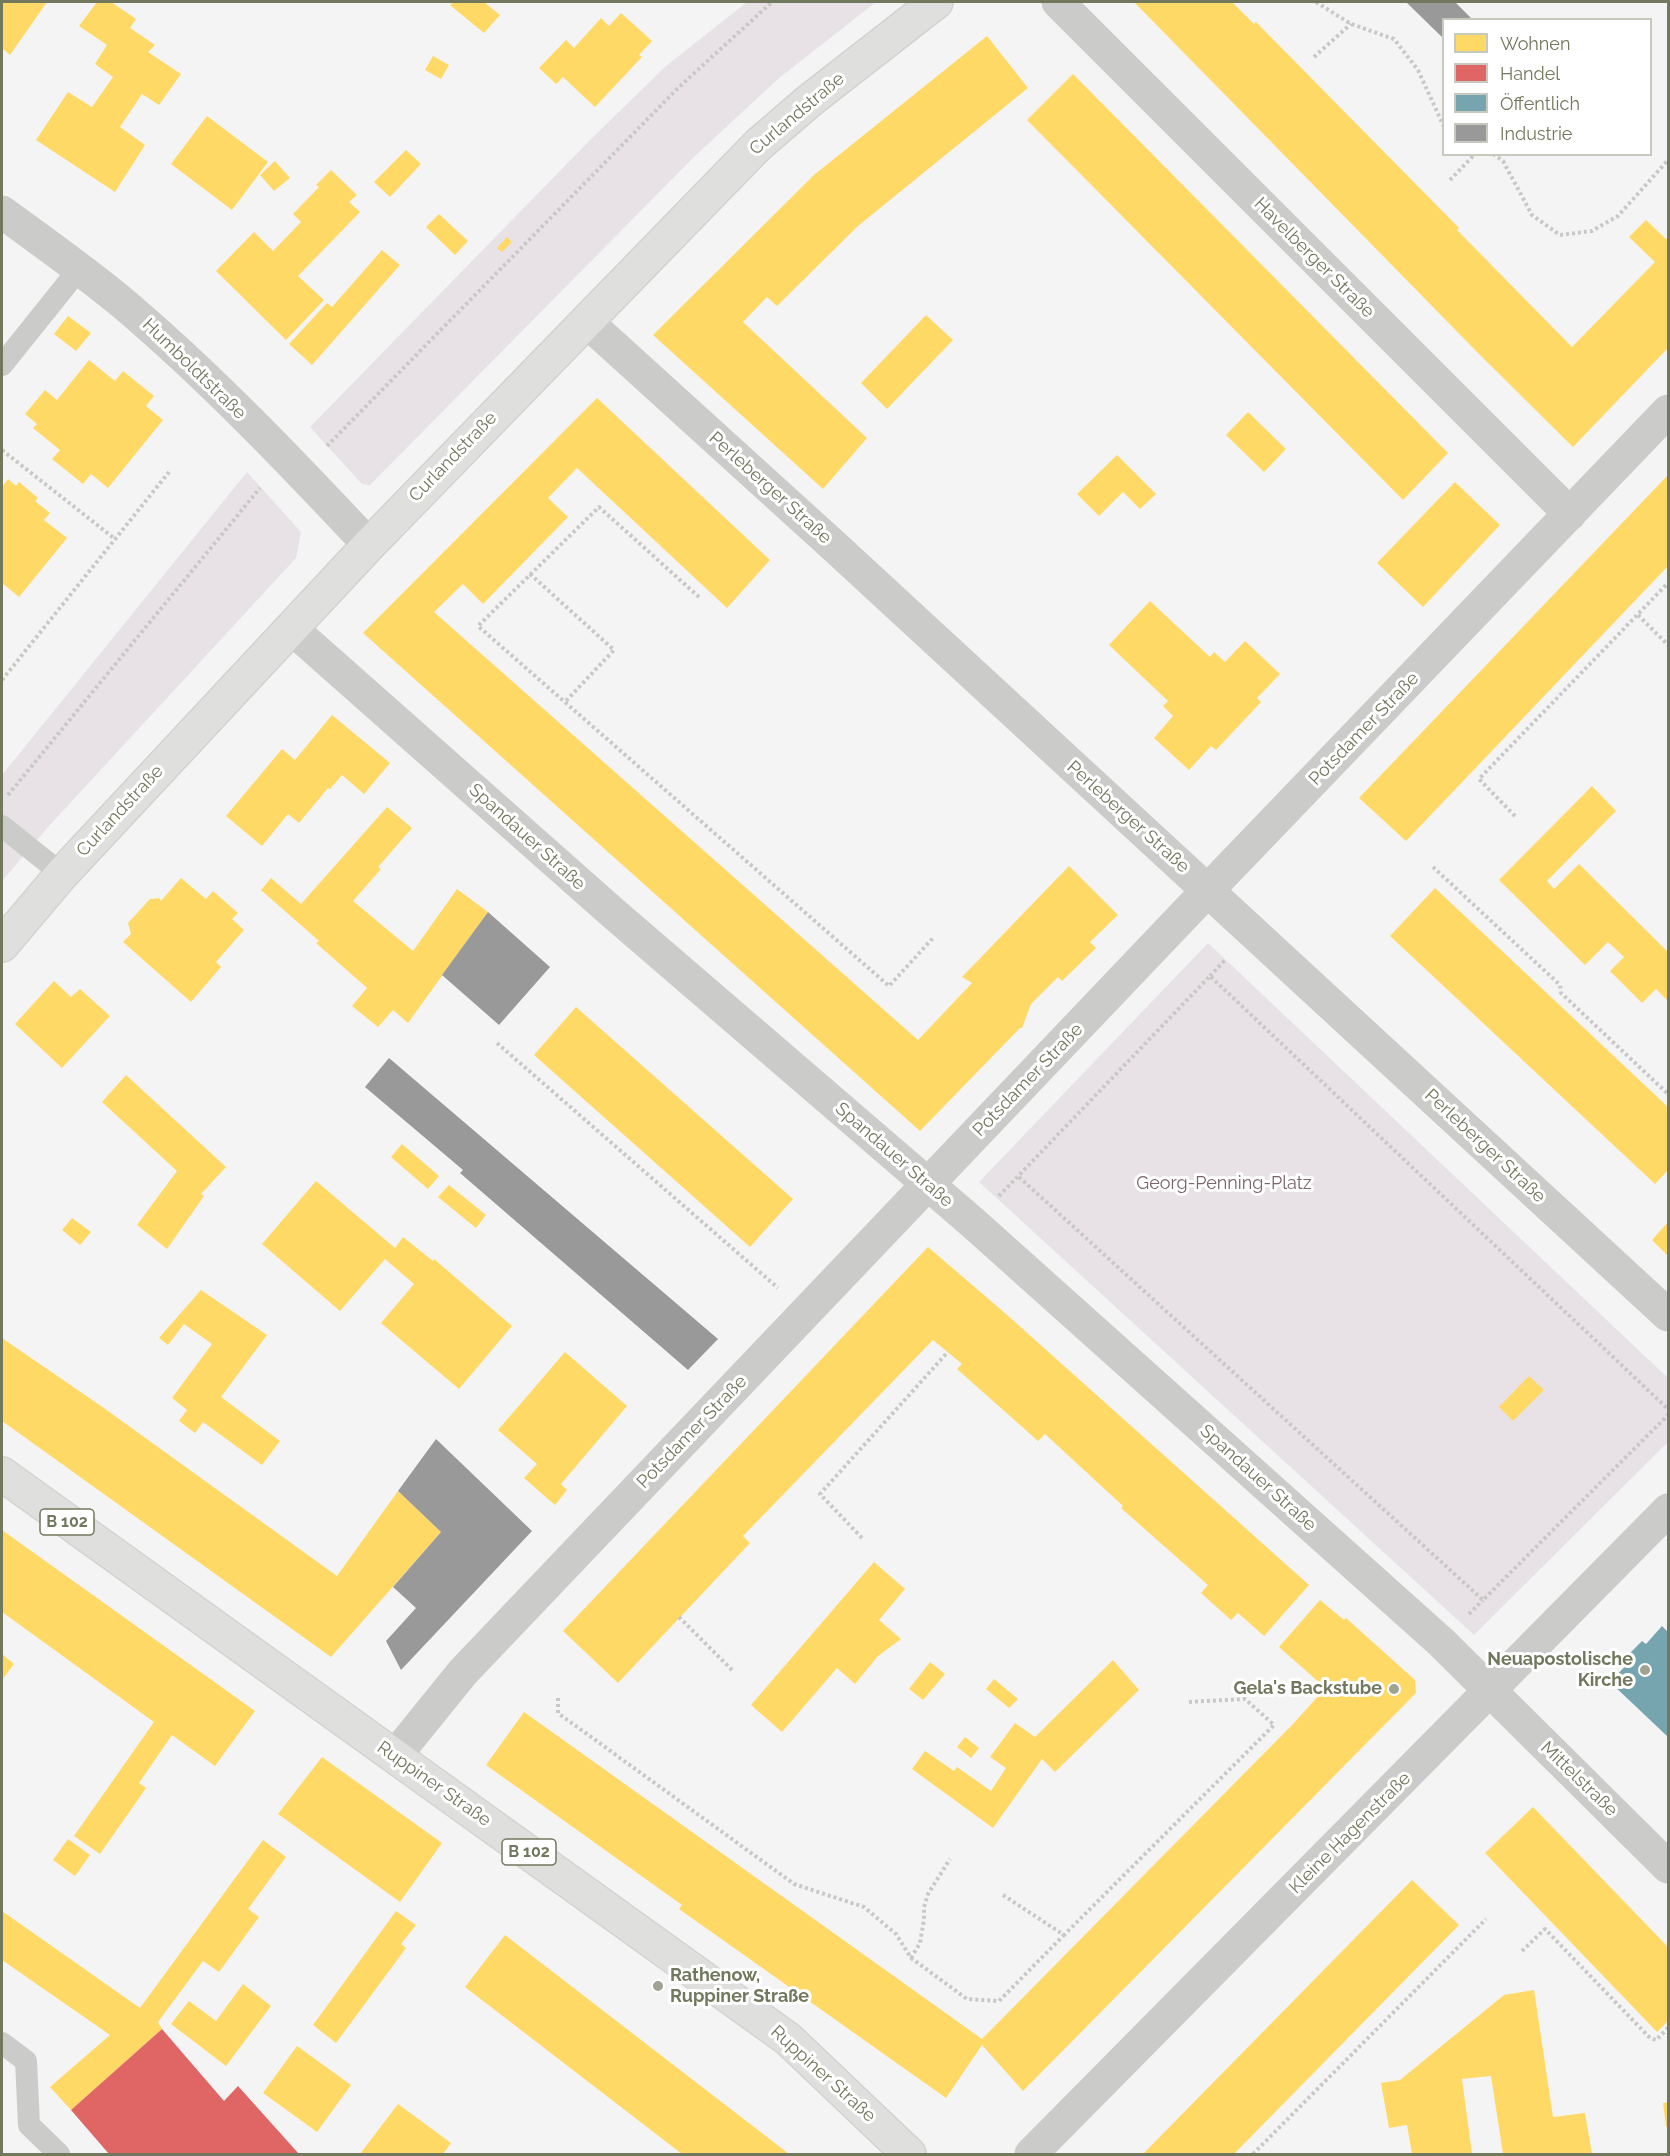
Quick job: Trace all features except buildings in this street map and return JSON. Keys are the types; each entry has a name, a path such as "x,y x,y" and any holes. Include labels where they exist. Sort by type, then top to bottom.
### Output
{"main road":[{"name":"Curlandstraße","path":"2,945 62,874 369,545 758,144 809,101 936,2"},
{"name":"Ruppiner Straße","path":"2,1474 788,2039 909,2154"}],"street":[{"name":"Havelberger Straße","path":"1058,2 1570,514"},
{"name":"Humboldtstraße","path":"2,212 124,303 171,345 297,469 369,545"},
{"name":"Perleberger Straße","path":"586,321 1668,1315"},
{"name":"Potsdamer Straße","path":"395,1756 464,1672 1208,890 1668,411"},
{"name":"Spandauer Straße","path":"291,628 613,913 990,1238 1441,1642 1490,1692"},
{"name":"Kleine Hagenstraße","path":"1031,2154 1668,1510"},
{"name":"Mittelstraße","path":"1490,1692 1668,1867"}],"lane":[{"path":"2,365 79,269"},
{"path":"2,826 62,874"},
{"path":"2,2043 26,2061 29,2125 59,2154"}],"path":[{"path":"2,803 262,486 297,469 329,444 679,87 772,2"},
{"path":"1316,2 1351,24 1394,39 1418,69 1442,125"},
{"path":"1314,57 1351,24"},
{"path":"1450,180 1473,156"},
{"path":"1496,156 1503,160 1532,215 1560,235 1592,231 1618,216 1668,160"},
{"path":"2,450 115,539"},
{"path":"2,680 169,471"},
{"path":"699,597 599,507 478,626 889,986 933,938"},
{"path":"530,574 614,650 565,702"},
{"path":"1515,816 1479,779 1668,583"},
{"path":"1638,615 1668,645"},
{"path":"1433,867 1560,985 1561,993 1668,1094"},
{"path":"1668,1409 1210,976 1019,1177 1483,1599 1668,1415"},
{"path":"497,1043 806,1312"},
{"path":"862,1538 820,1494 947,1353"},
{"path":"679,1617 733,1671"},
{"path":"558,1698 558,1713 794,1884 864,1907 896,1934 911,1958 967,1999 999,2001 1274,1725 1245,1699 1187,1702"},
{"path":"911,1958 920,1943 924,1907 928,1894 950,1859"},
{"path":"1003,1895 1064,1935"},
{"path":"1253,2154 1486,1919"},
{"path":"1522,1951 1545,1929 1650,2038 1656,2040 1668,2028"}],"green space":[{"path":"747,2 876,2 778,79 694,157 370,485 362,484 310,427 592,138 666,66"},
{"path":"247,472 301,532 296,558 49,826 2,881 2,775"},
{"name":"Georg-Penning-Platz","path":"1208,943 1668,1378 1668,1442 1474,1635 979,1182"}],"place":[{"name":"Neuapostolische Kirche","path":"1645,1670"},
{"name":"Gela's Backstube","path":"1394,1689"},
{"name":"Rathenow, Ruppiner Straße","path":"658,1986"}]}
